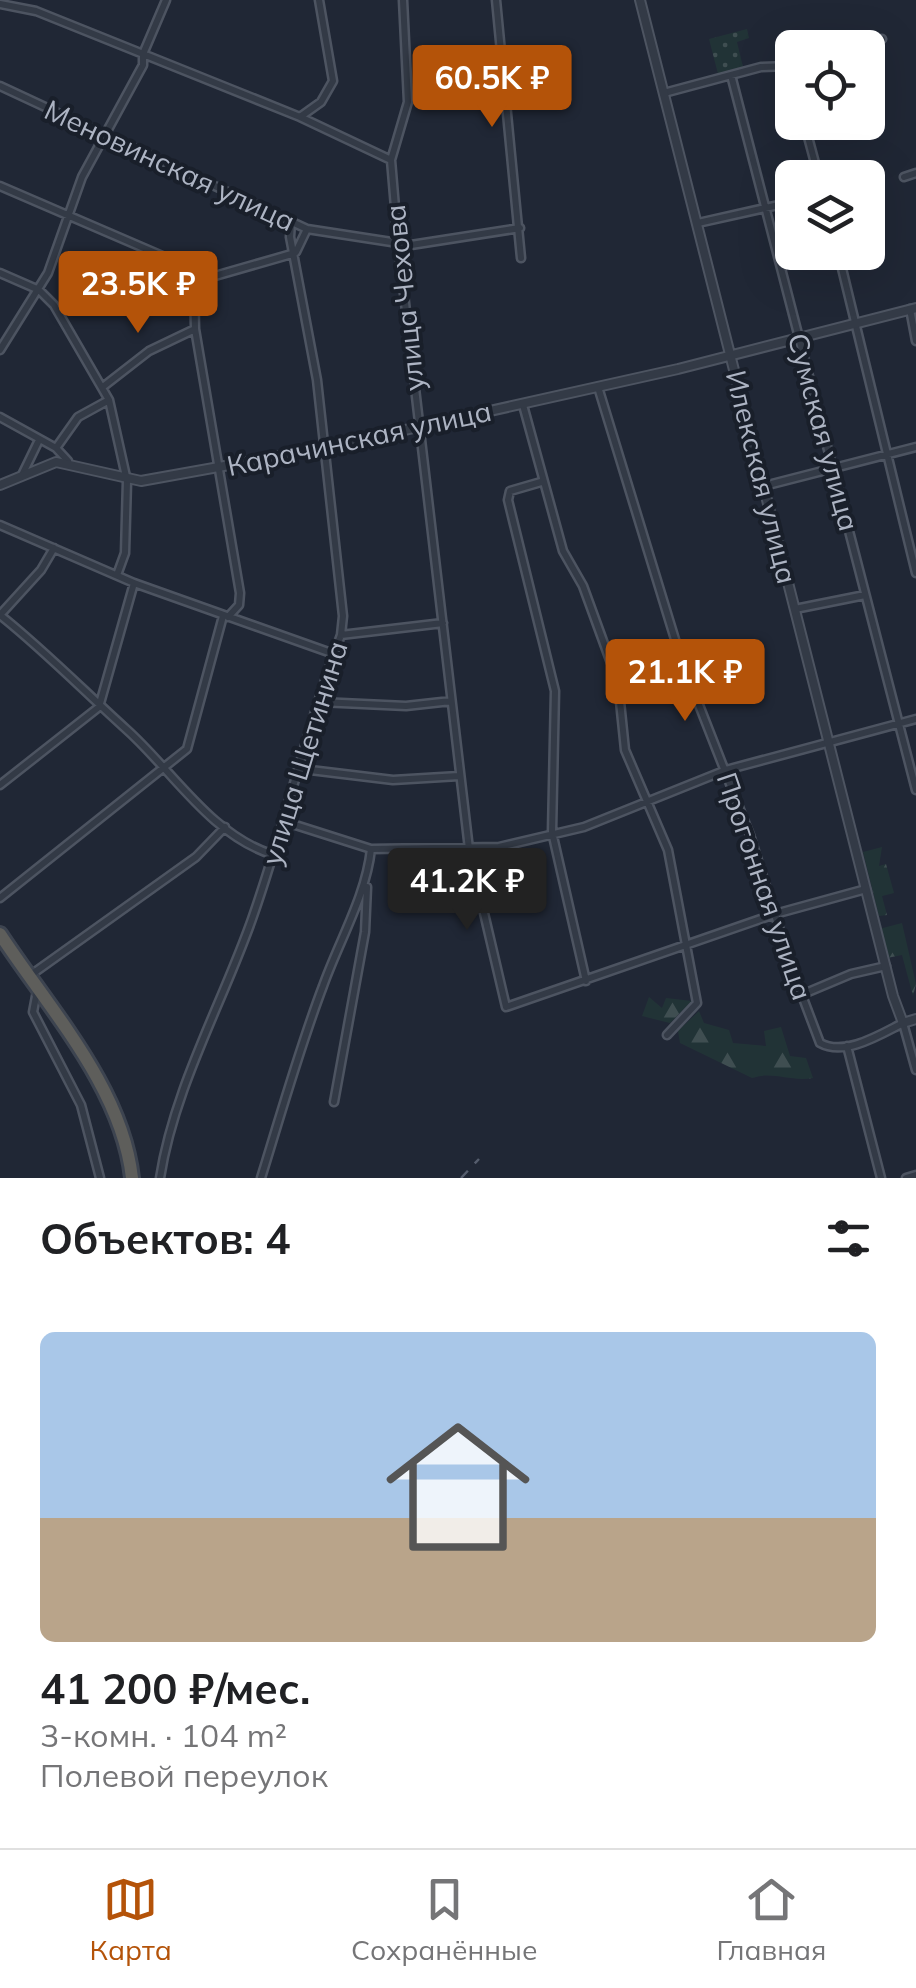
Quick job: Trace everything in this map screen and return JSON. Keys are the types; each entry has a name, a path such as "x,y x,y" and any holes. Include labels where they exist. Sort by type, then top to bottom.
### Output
{"highway":[{"path":"0,934 112,1106 132,1178"}],"street":[{"path":"0,350 40,290 70,218 82,176 144,64 143,54 166,0"},
{"path":"300,117 321,102 333,82 319,0"},
{"name":"улица Чехова","path":"403,0 408,102 391,160 418,428 424,442 469,849 487,940 506,1007 586,981"},
{"path":"496,0 521,258"},
{"name":"Илекская улица","path":"640,0 794,610 916,1070"},
{"path":"0,4 36,11 300,117 391,160"},
{"path":"664,92 775,65"},
{"name":"Сумская улица","path":"731,75 916,790"},
{"name":"Меновинская улица","path":"0,86 307,229 398,243 453,241 520,228"},
{"path":"904,176 916,173"},
{"path":"0,186 168,258 189,272 194,282 195,329 243,622"},
{"path":"698,223 775,205"},
{"name":"улица Щетинина","path":"160,1178 181,1098 234,968 271,854 286,822 341,635 343,616 324,448 291,222"},
{"path":"194,282 295,253 307,229"},
{"path":"842,270 916,573"},
{"path":"0,272 40,290 104,386 127,481 124,553 117,575"},
{"path":"913,308 916,341"},
{"name":"Карачинская улица","path":"0,416 56,448 68,461 127,481 418,428 732,356 913,308"},
{"path":"104,386 149,350 195,329"},
{"name":"Прогонная улица","path":"598,387 681,659 726,770 801,995 820,1042 828,1047 846,1046"},
{"path":"56,448 78,417 109,400"},
{"path":"523,404 563,552 584,586 618,682 625,750 668,850 697,1002 667,1035"},
{"path":"23,473 39,440"},
{"path":"764,486 916,447"},
{"path":"0,485 23,473 68,461"},
{"path":"542,482 510,491 508,500 555,691 552,832 586,981 775,914 866,889"},
{"path":"0,525 134,583 334,654"},
{"path":"54,548 41,570 0,615 225,827 271,854"},
{"path":"0,785 99,707 134,583"},
{"path":"794,610 865,596"},
{"path":"0,898 187,749 226,617 239,605"},
{"path":"341,635 442,624"},
{"path":"320,702 406,706 451,701"},
{"path":"286,822 371,850 480,848 584,827 726,770 916,719"},
{"path":"302,769 393,780 459,776"},
{"path":"28,977 196,857 225,827"},
{"path":"467,836 480,848"},
{"path":"334,1102 366,932 371,850"},
{"path":"261,1178 319,997 350,912 367,886"},
{"path":"801,995 851,974 886,966"},
{"path":"38,991 33,1012 81,1105 100,1178"},
{"path":"882,1178 846,1046 916,1020"},
{"path":"906,1178 916,1175"}],"green space":[{"path":"747,29 749,38 737,42 743,67 718,74 709,39"},
{"path":"882,847 879,866 886,864 894,893 882,896 887,915 879,916 863,852"},
{"path":"902,923 916,984 913,996 902,955 887,958 879,929"},
{"path":"649,997 662,1008 666,998 692,1001 670,1023 642,1016"},
{"path":"699,1011 704,1023 729,1030 733,1043 766,1046 764,1031 781,1027 790,1056 806,1058 813,1078 752,1078 680,1043 678,1031"}],"railway":[{"path":"461,1178 479,1159"}]}
